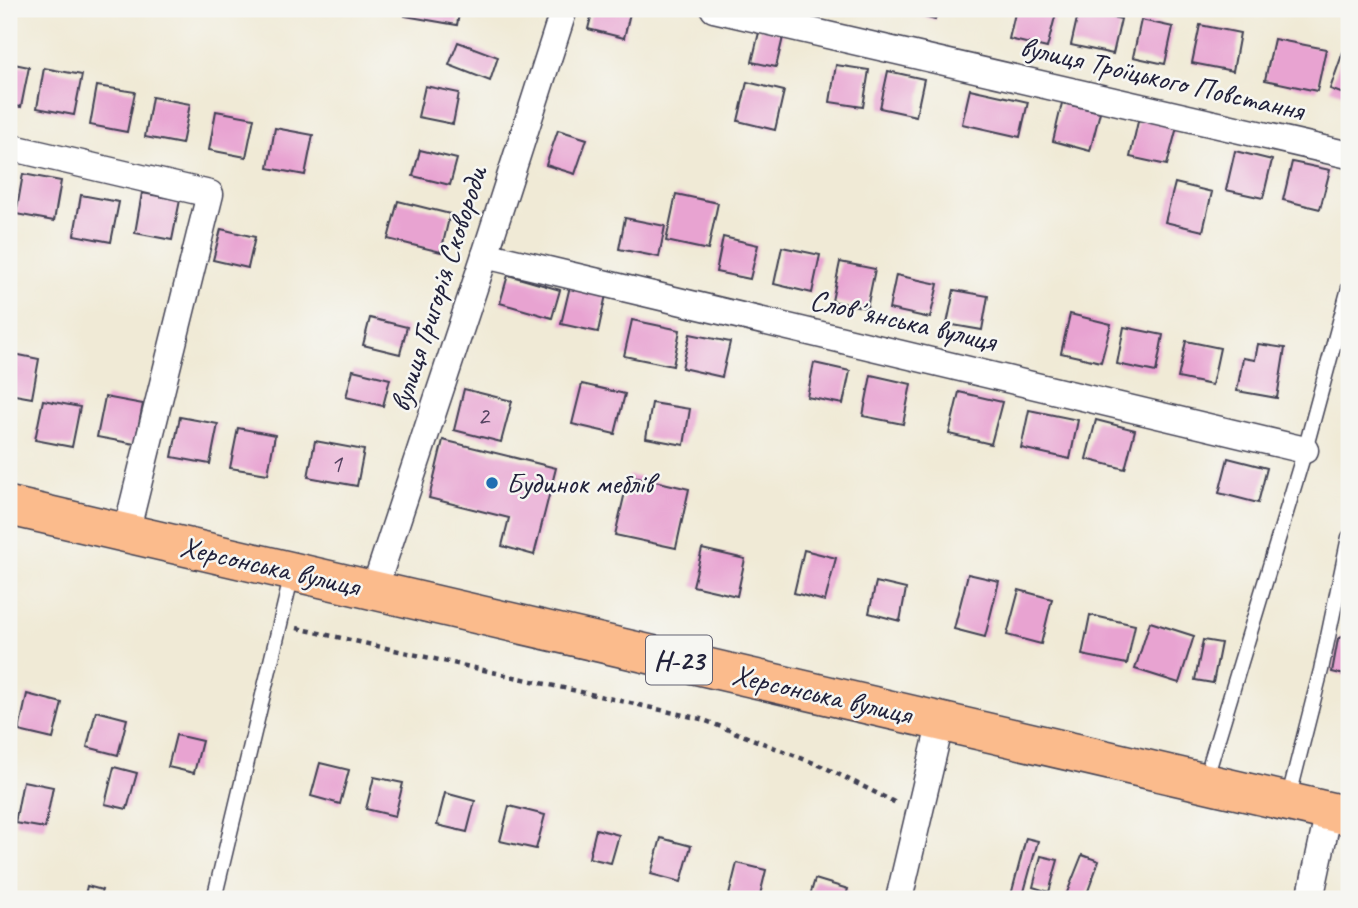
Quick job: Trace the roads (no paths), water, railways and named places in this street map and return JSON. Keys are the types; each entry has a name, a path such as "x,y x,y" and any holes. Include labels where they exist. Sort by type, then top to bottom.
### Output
{"main road":[{"name":"Херсонська вулиця","path":"9,506 1339,813"}],"street":[{"name":"вулиця Григорія Сковороди","path":"374,590 564,9"},
{"name":"вулиця Троїцького Повстання","path":"714,9 1349,155"},
{"path":"9,147 210,194 126,533"},
{"name":"Словʼянська вулиця","path":"485,255 1305,450"},
{"path":"899,899 941,721"},
{"path":"1310,899 1339,813"}],"lane":[{"path":"1205,782 1305,450 1349,288"},
{"path":"1287,801 1321,670 1349,537"},
{"path":"214,899 292,571"}],"place":[{"name":"Будинок меблів","path":"492,483"}]}
